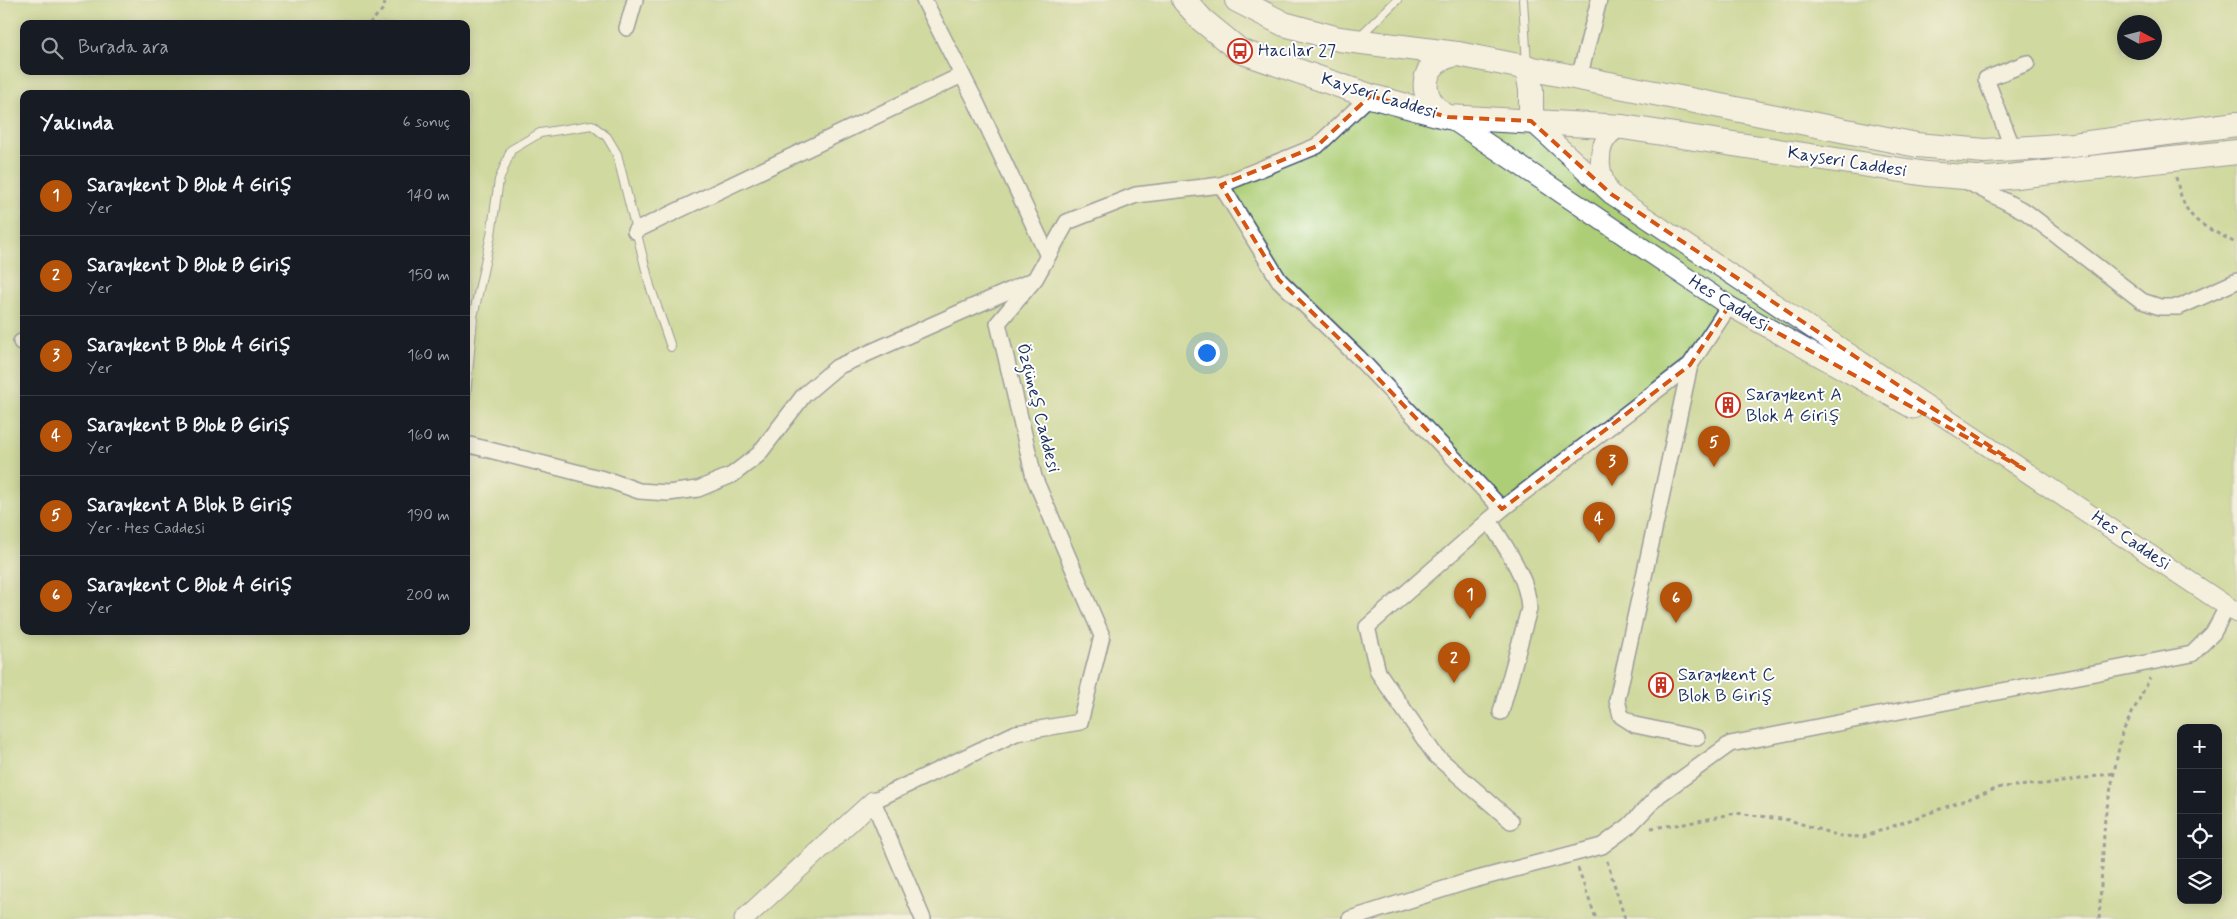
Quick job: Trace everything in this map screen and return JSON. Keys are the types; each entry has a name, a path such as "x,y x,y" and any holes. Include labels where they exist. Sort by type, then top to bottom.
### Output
{"main road":[{"name":"Kayseri Caddesi","path":"1184,0 1202,20 1240,51 1370,96 1452,118 1623,127 1927,174 1989,179 2237,152"},
{"name":"Kayseri Caddesi","path":"1237,0 1284,24 1339,39 1463,55 1917,145 1985,151 2073,145 2237,124"},
{"path":"1452,118 1432,107 1425,90 1426,81 1433,64 1440,59 1463,55"},
{"path":"1527,67 1531,90 1531,121"}],"street":[{"path":"627,28 635,0"},
{"path":"924,0 962,75 1048,256"},
{"path":"1579,78 1599,0"},
{"path":"2013,149 1986,79 2027,63"},
{"path":"636,231 962,75"},
{"name":"Özgüneş Caddesi","path":"873,802 1016,733 1080,722 1102,636 1034,477 998,323 1035,279 1067,222 1136,195 1222,186 1317,146 1370,96"},
{"name":"Hes Caddesi","path":"1452,118 1729,306 2024,469"},
{"name":"Hes Caddesi","path":"1531,121 1611,194 2232,610"},
{"path":"1611,194 1603,180 1600,152 1608,135 1623,127"},
{"path":"1959,177 2026,212 2142,301 2160,307 2179,307 2237,280"},
{"path":"1222,186 1279,280 1358,357 1502,509"},
{"path":"470,445 611,481 639,491 668,493 698,489 732,475 758,455 804,395 837,367 1035,279"},
{"path":"1511,821 1435,755 1378,672 1367,626 1502,509 1690,365 1729,306"},
{"path":"1690,365 1617,700 1622,716 1635,725 1697,738"},
{"path":"1489,520 1523,578 1529,601 1529,609 1501,712"},
{"path":"1350,919 1466,882 1602,846 1629,826 1659,795 1730,744 2192,654 2232,610"},
{"path":"744,919 873,802 923,919"}],"lane":[{"path":"1356,41 1397,0"},
{"path":"1523,0 1527,67"},
{"path":"470,351 473,317 491,235 499,180 510,150 540,132 592,125 607,137 617,154 650,286 672,347"}],"path":[{"path":"373,20 384,8 385,0"},
{"path":"2172,160 2182,202 2187,212 2195,220 2237,244"},
{"path":"2099,919 2105,817 2122,733 2159,660"},
{"path":"1629,826 1657,828 1736,813 1788,820 1840,836 1863,837 2001,787 2058,783 2114,773"},
{"path":"1602,846 1625,919"},
{"path":"1573,853 1596,919"}],"highlighted area":[{"path":"1370,96 1448,117 1531,121 1611,194 2024,469 1729,306 1690,365 1502,509 1358,357 1279,280 1221,185 1317,146"}],"green space":[{"path":"0,0 2237,0 2237,919 0,919"}],"place":[{"name":"Hacılar 27","path":"1240,51"},
{"name":"Saraykent A Blok A Giriş","path":"1728,405"},
{"name":"Saraykent A Blok B Giriş","path":"1714,467"},
{"name":"Saraykent B Blok A Giriş","path":"1612,486"},
{"name":"Saraykent B Blok B Giriş","path":"1599,543"},
{"name":"Saraykent D Blok A Giriş","path":"1470,619"},
{"name":"Saraykent C Blok A Giriş","path":"1676,623"},
{"name":"Saraykent D Blok B Giriş","path":"1454,683"},
{"name":"Saraykent C Blok B Giriş","path":"1661,685"}]}
